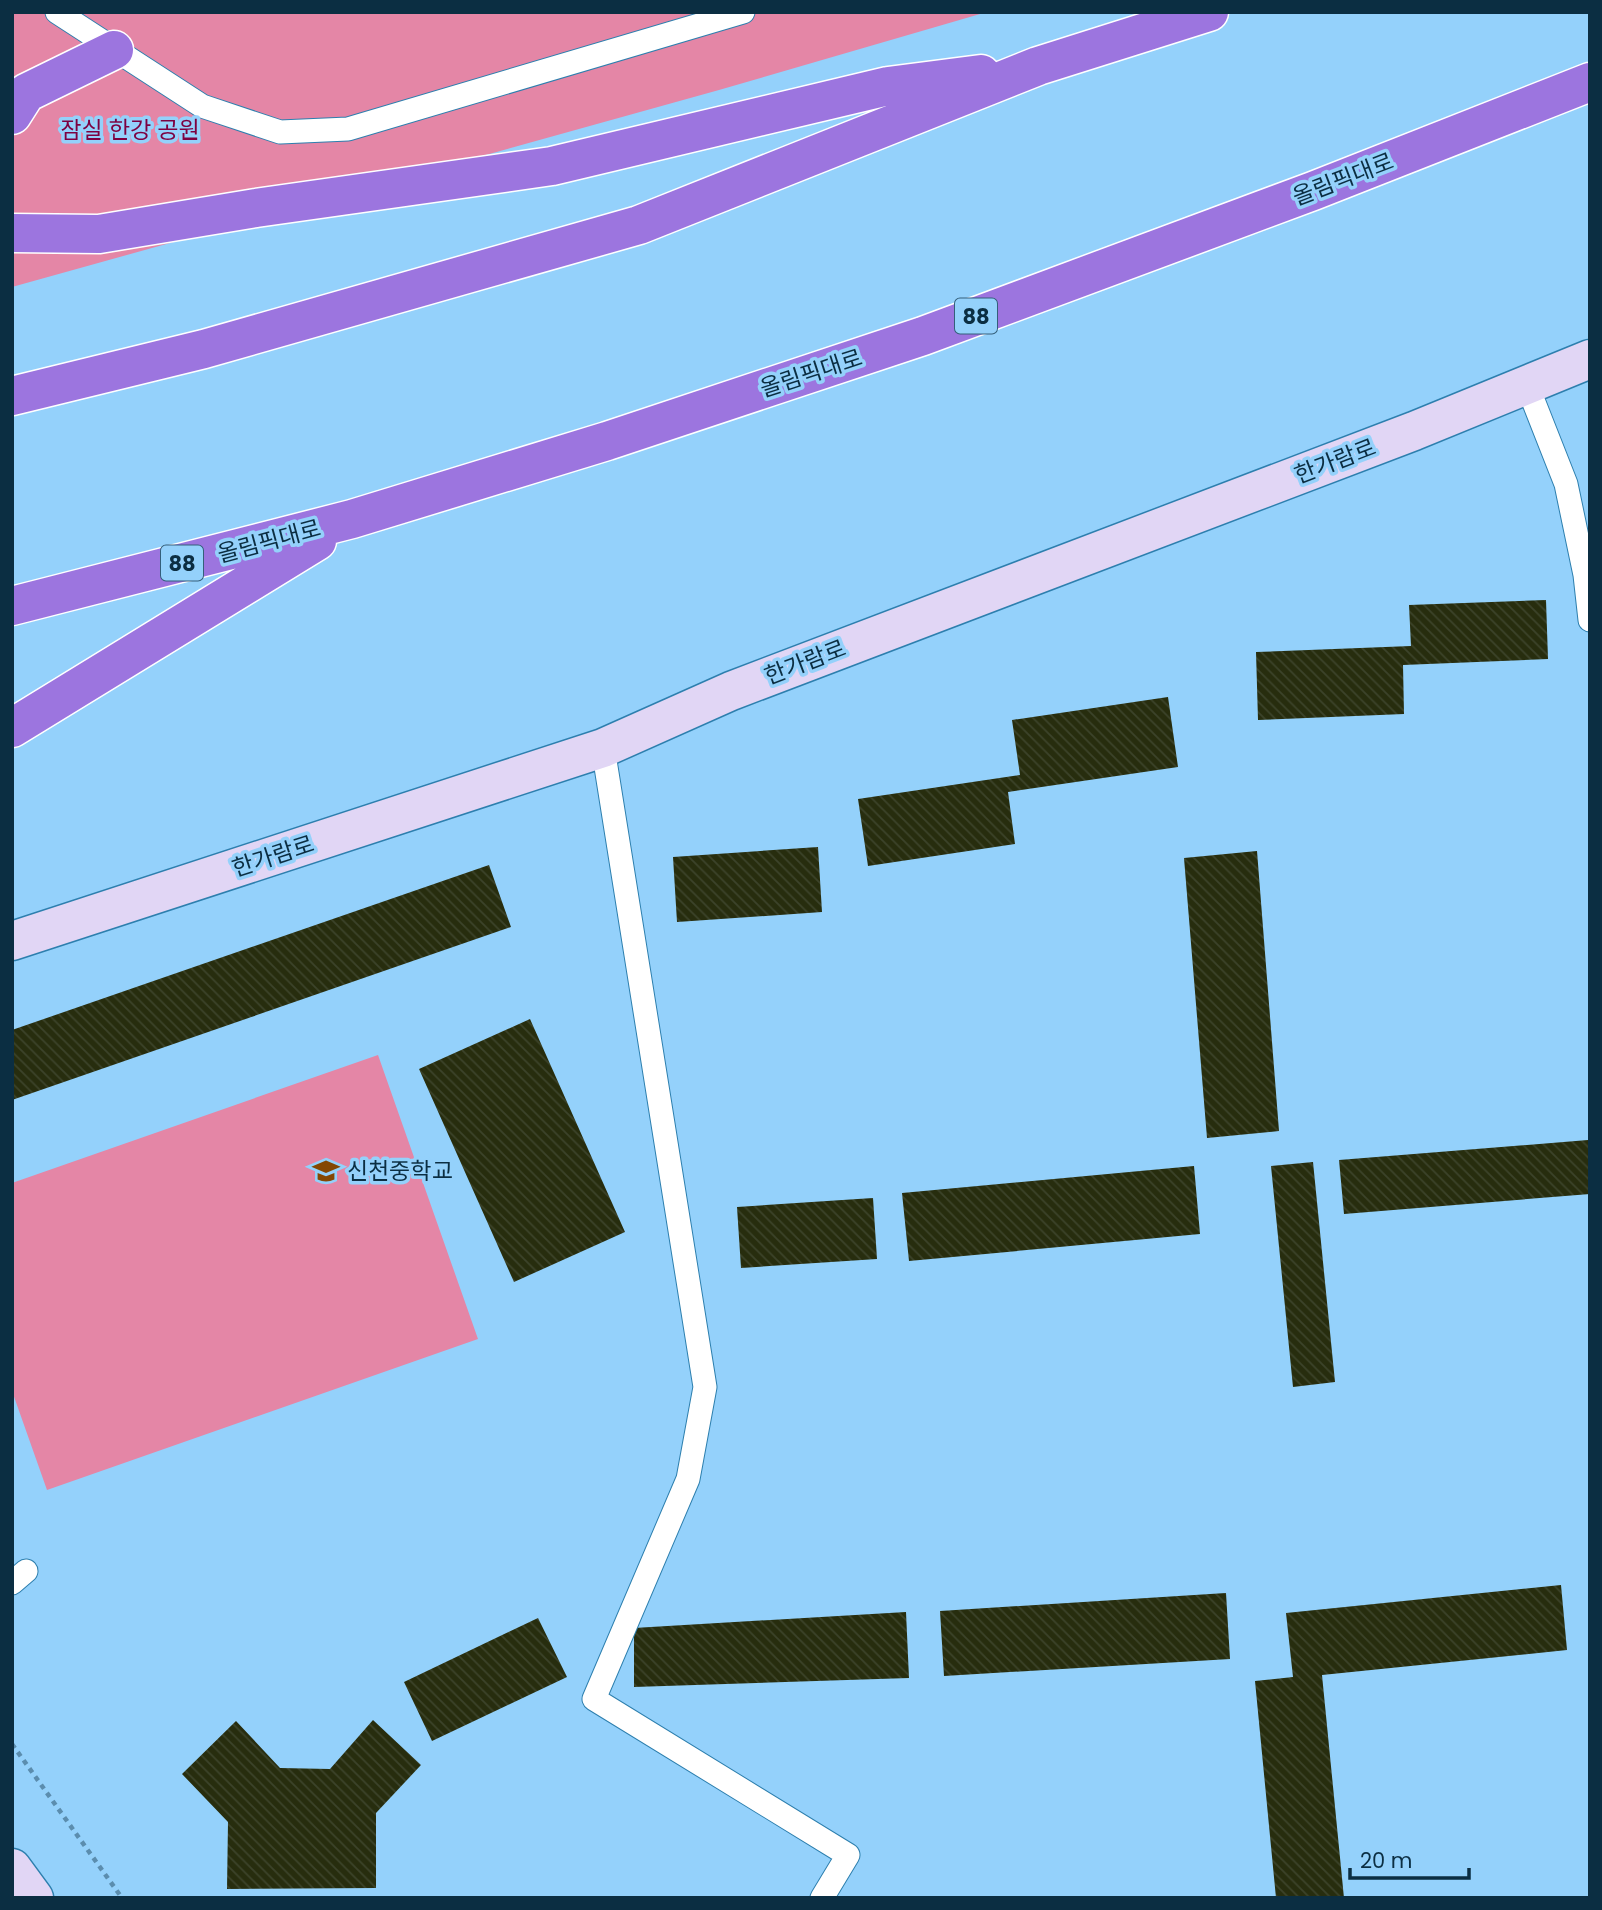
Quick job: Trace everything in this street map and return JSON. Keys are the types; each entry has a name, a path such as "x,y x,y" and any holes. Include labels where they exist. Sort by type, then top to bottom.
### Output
{"highway":[{"path":"12,396 204,349 639,225 1038,66 1209,12"},
{"path":"12,115 26,93 114,50"},
{"path":"12,233 99,234 256,208 552,166 888,86 1038,66"},
{"name":"올림픽대로","path":"12,606 352,519 607,441 923,336 1313,191 1590,82"},
{"path":"12,728 352,519"}],"street":[{"name":"한가람로","path":"12,941 603,748 731,691 1414,431 1590,359"},
{"path":"12,1868 34,1898"}],"lane":[{"path":"57,12 202,106 280,132 348,129 743,12"},
{"path":"1527,385 1566,484 1590,620"},
{"path":"603,748 705,1387 688,1479 594,1699 848,1855 822,1898"}],"path":[{"path":"12,1744 122,1898"}],"green space":[{"name":"잠실 한강 공원","path":"12,12 987,12 719,90 12,287"},
{"path":"378,1055 478,1339 47,1490 12,1391 12,1183"}],"building":[{"path":"1546,600 1548,659 1403,665 1404,714 1258,720 1256,652 1411,646 1409,605"},
{"path":"1168,697 1178,767 1008,792 1015,844 868,866 858,799 1020,775 1012,720"},
{"path":"818,847 822,912 677,922 673,857"},
{"path":"1257,851 1279,1131 1207,1138 1184,858"},
{"path":"489,865 511,927 12,1100 12,1030"},
{"path":"530,1019 625,1232 514,1282 419,1069"},
{"path":"1588,1140 1590,1194 1344,1214 1339,1160"},
{"path":"1313,1162 1335,1382 1293,1387 1271,1166"},
{"path":"1194,1166 1200,1234 909,1261 902,1193"},
{"path":"873,1198 877,1259 741,1268 737,1207"},
{"path":"1561,1585 1567,1650 1322,1675 1344,1898 1276,1898 1255,1681 1293,1677 1286,1613"},
{"path":"1226,1593 1230,1659 944,1676 940,1611"},
{"path":"906,1612 909,1678 634,1687 634,1628"},
{"path":"538,1618 567,1677 432,1741 404,1682"},
{"path":"373,1720 421,1765 376,1813 376,1888 227,1889 228,1822 182,1774 236,1721 280,1768 330,1769"}],"place":[{"name":"신천중학교","path":"326,1171"}]}
